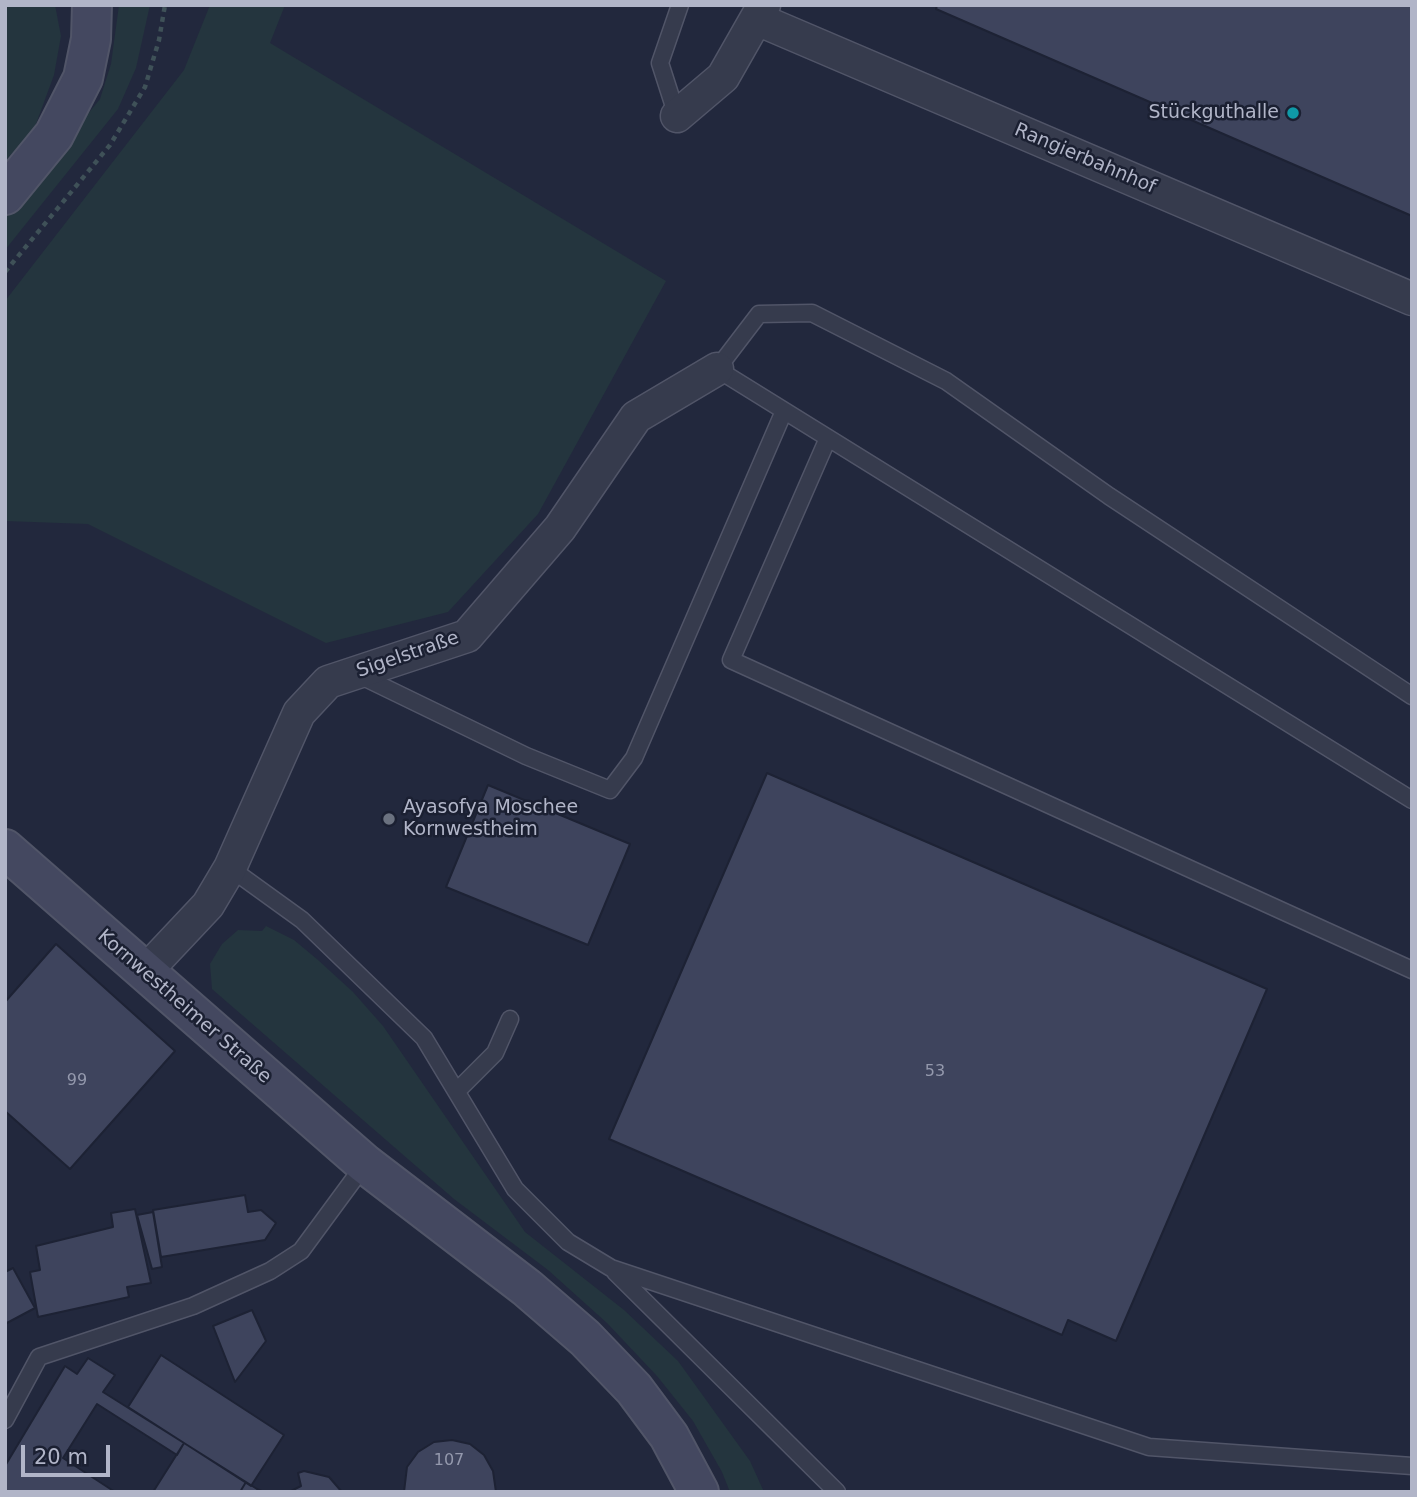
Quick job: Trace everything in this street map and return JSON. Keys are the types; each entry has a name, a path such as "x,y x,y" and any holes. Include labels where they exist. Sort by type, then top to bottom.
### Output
{"main road":[{"path":"5,195 54,135 83,78 91,39 92,5"},
{"name":"Kornwestheimer Straße","path":"5,849 365,1164 527,1288 585,1338 634,1390 669,1436 699,1492"}],"street":[{"name":"Rangierbahnhof","path":"677,116 723,77 761,12 1412,299"},
{"name":"Sigelstraße","path":"144,973 208,905 230,868 299,713 328,682 467,636 560,528 636,417 717,369"}],"lane":[{"path":"677,116 660,63 680,5"},
{"path":"1412,696 1109,496 946,381 812,313 759,314 717,369 1412,800"},
{"path":"355,673 526,756 610,790 634,758 784,411"},
{"path":"828,438 731,660 1412,970"},
{"path":"230,868 302,920 424,1038 515,1189 568,1242 611,1268 1149,1447 1412,1466"},
{"path":"457,1091 495,1053 510,1019"},
{"path":"5,1420 39,1357 193,1306 270,1271 300,1251 365,1164"},
{"path":"611,1268 837,1492"}],"path":[{"path":"5,272 110,145 145,87 159,40 164,5"}],"shaded area":[{"path":"5,5 55,5 61,36 54,75 33,132 5,161"},
{"path":"119,5 150,5 136,68 118,109 5,250 5,216 100,99 111,64"},
{"path":"210,5 285,5 270,43 666,281 538,514 448,612 326,643 88,524 5,521 5,301 184,70"},
{"path":"266,926 294,940 318,960 353,992 383,1026 525,1232 624,1310 678,1361 750,1461 764,1492 730,1492 722,1472 693,1421 657,1376 607,1323 548,1270 454,1199 212,989 210,964 222,944 238,930 262,931"}],"building":[{"name":"Stückguthalle","path":"937,5 1412,5 1412,216 936,9"},
{"path":"767,773 1267,989 1116,1341 1068,1320 1062,1335 609,1139"},
{"path":"488,785 630,844 588,945 446,887"},
{"path":"56,944 175,1051 70,1169 5,1111 5,1002"},
{"path":"245,1195 248,1212 261,1210 276,1223 265,1240 161,1257 153,1210"},
{"path":"135,1209 151,1283 127,1287 129,1297 38,1317 30,1272 40,1270 36,1246 113,1227 111,1213"},
{"path":"153,1212 162,1267 152,1269 137,1215"},
{"path":"13,1268 35,1308 5,1324 5,1272"},
{"path":"252,1310 266,1341 235,1382 213,1326"},
{"path":"161,1355 284,1435 251,1486 128,1407"},
{"path":"88,1358 115,1375 103,1392 184,1443 177,1455 97,1404 63,1458 115,1492 5,1492 5,1466 65,1366 77,1374"},
{"path":"452,1440 470,1444 484,1455 493,1471 496,1492 404,1492 407,1467 418,1452 434,1442"},
{"path":"184,1443 246,1482 240,1492 153,1492"},
{"path":"304,1471 329,1477 342,1492 289,1492 301,1486 298,1473"},
{"path":"246,1482 257,1489 264,1492 240,1492"}],"place":[{"name":"Stückguthalle","path":"1293,113"},
{"name":"Ayasofya Moschee Kornwestheim","path":"389,819"}]}
